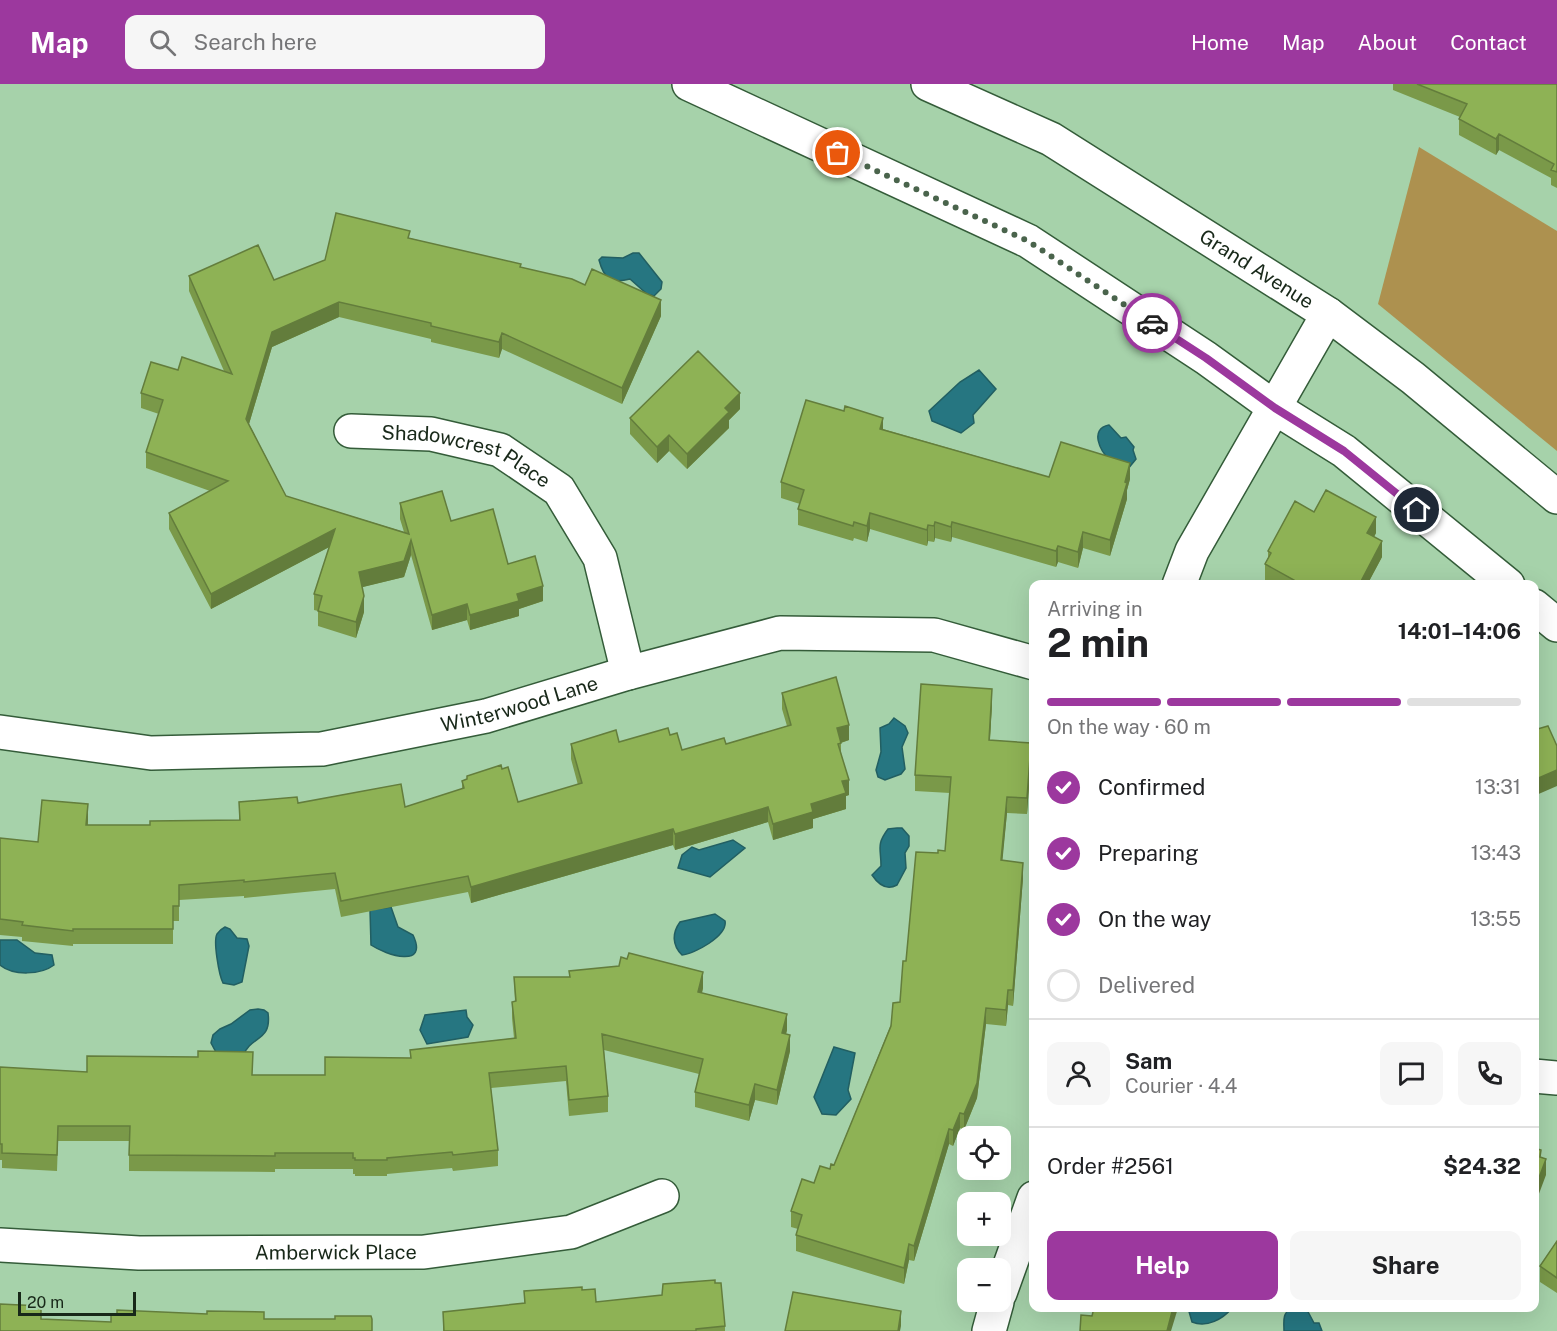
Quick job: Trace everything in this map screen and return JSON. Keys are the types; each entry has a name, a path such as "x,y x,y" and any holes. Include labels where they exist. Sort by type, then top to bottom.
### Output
{"street":[{"path":"689,84 1028,241 1206,358 1275,408 1344,451 1502,580"},
{"name":"Grand Avenue","path":"928,84 1052,139 1328,314 1413,378 1557,497"},
{"path":"1181,580 1192,551 1328,314"},
{"name":"Shadowcrest Place","path":"351,430 431,434 500,450 559,490 600,558 628,673"},
{"path":"1539,610 1557,625"},
{"name":"Winterwood Lane","path":"0,732 152,753 322,749 486,716 628,673 780,633 934,635 1029,662"},
{"path":"1539,1076 1557,1078"},
{"name":"Amberwick Place","path":"0,1245 140,1253 424,1252 571,1232 662,1196"},
{"path":"1011,1262 1029,1212"},
{"path":"989,1331 994,1312"}],"shaded area":[{"path":"1419,147 1557,231 1557,451 1378,304"}],"water":[{"path":"639,253 662,282 661,289 654,296 647,294 630,279 613,280 603,272 599,260 602,257 623,258"},
{"path":"979,370 996,389 973,415 974,423 961,433 932,421 929,411 960,382"},
{"path":"1109,425 1121,438 1126,437 1134,447 1136,459 1127,470 1116,465 1106,456 1098,441 1099,431"},
{"path":"894,718 905,726 908,733 902,747 905,769 901,774 885,780 878,777 876,770 881,752 880,728 889,724"},
{"path":"902,828 909,836 909,846 905,853 906,868 897,885 886,887 872,875 881,866 880,847 884,834 888,829"},
{"path":"733,840 745,848 710,877 678,868 682,855 692,847 699,850"},
{"path":"391,907 398,927 413,935 416,946 411,956 395,955 371,945 370,910"},
{"path":"715,914 725,921 725,927 721,932 702,948 682,955 674,939 680,922"},
{"path":"225,927 230,929 237,938 247,939 249,946 242,982 234,985 223,983 217,958 217,934"},
{"path":"0,940 17,940 35,953 52,955 54,965 42,971 27,973 6,969 0,965"},
{"path":"258,1009 268,1013 267,1029 264,1034 251,1044 243,1056 217,1054 211,1043 213,1035 250,1010"},
{"path":"466,1010 467,1017 473,1025 468,1037 427,1044 420,1030 425,1015"},
{"path":"834,1047 855,1053 848,1090 851,1099 836,1115 822,1114 814,1097"},
{"path":"1189,1312 1228,1312 1209,1323 1192,1322"},
{"path":"1287,1312 1308,1312 1314,1323 1319,1323 1322,1331 1284,1331"}],"building":[{"path":"1417,84 1557,84 1557,172 1551,170 1554,164 1499,134 1496,139 1459,119 1467,104"},
{"path":"336,213 410,231 408,238 521,264 520,267 572,279 585,285 592,269 661,300 622,388 502,333 499,342 431,326 431,323 339,302 272,332 246,419 286,496 409,534 400,503 442,491 451,521 493,509 508,564 535,556 543,586 517,594 519,601 470,615 467,604 432,615 411,540 404,561 359,572 364,596 356,622 318,611 322,596 314,594 335,529 211,594 169,513 228,481 146,452 163,400 141,393 151,362 178,370 182,357 232,374 189,276 258,245 274,280 325,260"},
{"path":"698,351 740,393 725,408 729,412 687,454 669,435 657,447 630,418"},
{"path":"806,400 844,411 845,406 883,418 880,429 1049,477 1061,442 1130,463 1125,482 1127,483 1110,540 1083,532 1078,552 1058,546 1056,551 952,522 951,527 935,522 934,526 928,525 927,530 870,513 867,526 854,522 853,526 798,509 804,490 781,482"},
{"path":"1326,490 1376,517 1367,533 1382,541 1362,580 1294,580 1265,564 1271,553 1268,551 1295,501 1314,512"},
{"path":"836,677 849,725 837,728 841,743 838,744 849,780 842,781 846,793 811,804 813,812 773,824 768,807 675,834 673,829 471,887 468,876 341,901 335,873 244,882 244,880 179,885 179,906 173,906 173,929 73,929 73,931 22,925 23,922 0,919 0,838 38,842 42,800 88,804 86,825 150,825 150,821 240,820 239,802 297,797 298,803 401,784 405,807 464,788 462,781 467,779 467,776 501,765 502,769 508,767 518,802 582,783 571,744 616,730 619,742 668,728 670,735 677,733 682,750 724,738 726,744 791,725 782,693"},
{"path":"921,684 992,689 989,740 1029,743 1027,798 1007,797 1001,860 1023,863 1013,990 1008,990 1006,1010 986,1008 977,1083 964,1114 960,1113 953,1130 949,1129 914,1246 909,1244 904,1268 796,1235 802,1215 791,1211 802,1179 814,1183 820,1166 830,1169 831,1164 834,1165 891,1026 893,1003 900,1002 916,852 945,851 951,777 915,775"},
{"path":"1548,726 1557,746 1557,770 1539,778 1539,729"},
{"path":"629,953 703,972 698,992 787,1014 782,1033 790,1035 777,1090 755,1084 749,1105 695,1092 703,1059 602,1034 608,1096 569,1100 566,1066 489,1073 498,1150 453,1155 452,1152 387,1158 387,1160 355,1160 353,1153 275,1153 275,1156 129,1155 130,1126 58,1126 57,1155 2,1153 0,1067 87,1072 87,1056 198,1057 198,1051 253,1052 252,1075 325,1075 325,1057 411,1058 410,1050 516,1038 512,1002 516,1001 514,977 570,977 569,971 619,966 621,957 627,959"},
{"path":"1539,1149 1541,1150 1540,1157 1546,1159 1539,1178"},
{"path":"1557,1241 1557,1278 1540,1266"},
{"path":"715,1280 715,1283 721,1283 725,1326 696,1329 696,1331 444,1331 443,1312 525,1303 524,1291 582,1287 582,1290 595,1289 596,1302 662,1295 663,1284"},
{"path":"793,1292 901,1311 898,1331 785,1331"},
{"path":"0,1304 41,1306 41,1319 111,1322 111,1314 117,1314 117,1310 207,1314 207,1311 264,1312 264,1319 335,1319 335,1316 371,1316 372,1331 0,1331"},
{"path":"1093,1312 1172,1312 1167,1331 1080,1331 1081,1315 1092,1316"}],"way so far":[{"path":"838,153 1028,241 1152,323"}],"route":[{"path":"1152,323 1206,358 1275,408 1344,451 1417,510"}]}
